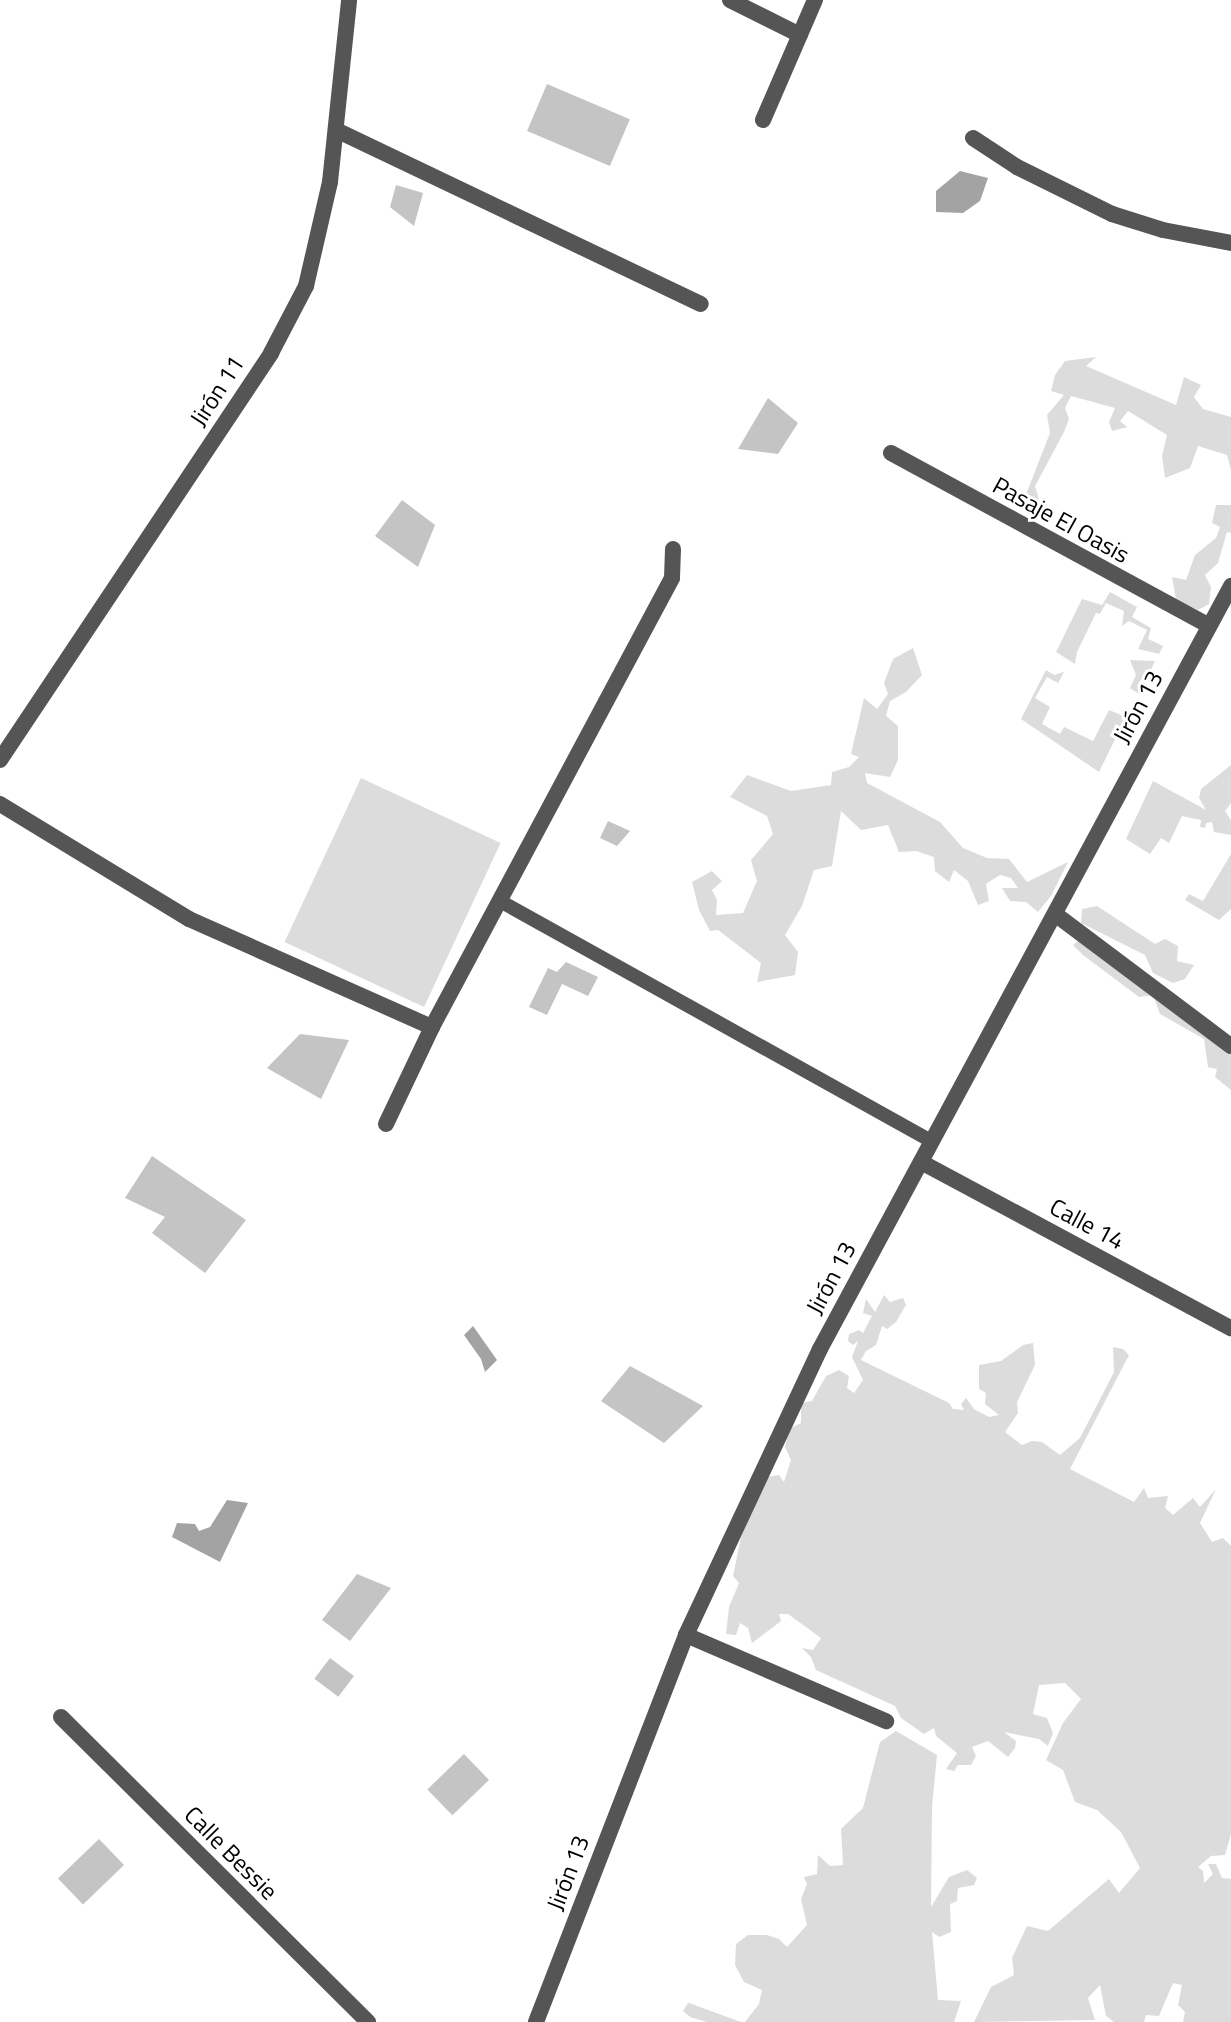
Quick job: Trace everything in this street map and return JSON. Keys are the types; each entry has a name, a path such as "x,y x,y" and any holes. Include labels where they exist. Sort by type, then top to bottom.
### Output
{"street":[{"name":"Jirón 11","path":"0,760 248,388 306,286 330,182 349,0"},
{"path":"730,0 800,35"},
{"path":"763,120 815,0"},
{"path":"336,130 701,304"},
{"path":"973,138 1017,167 1112,214 1163,230 1231,243"},
{"name":"Pasaje El Oasis","path":"891,453 1209,626"},
{"path":"386,1124 432,1027 672,578 673,549"},
{"name":"Jirón 13","path":"536,2022 686,1635 820,1349 1231,586"},
{"path":"0,804 189,919 432,1027"},
{"path":"500,901 932,1141"},
{"path":"1055,914 1231,1046"},
{"name":"Calle 14","path":"921,1162 1231,1328"},
{"path":"686,1635 886,1721"},
{"name":"Calle Bessie","path":"61,1717 368,2022"}],"shaded area":[{"path":"960,171 988,178 980,201 963,213 936,212 936,191"},
{"path":"1096,357 1086,366 1176,405 1184,377 1201,385 1194,397 1203,409 1231,417 1231,470 1227,455 1198,446 1190,468 1165,478 1162,456 1167,435 1128,411 1120,421 1127,427 1112,431 1109,422 1115,408 1071,396 1065,408 1069,419 1064,432 1035,486 1041,506 1036,512 1023,502 1050,433 1047,415 1064,395 1051,391 1055,375 1065,361"},
{"path":"1216,505 1231,505 1231,533 1227,532 1218,563 1205,575 1211,587 1209,604 1198,610 1176,600 1172,577 1186,580 1195,555 1216,538 1220,527 1212,523"},
{"path":"1110,592 1137,607 1132,617 1151,628 1148,639 1163,646 1159,654 1138,649 1147,630 1129,621 1122,626 1124,611 1106,603 1100,614 1096,613 1077,652 1075,664 1056,652 1082,599 1102,605"},
{"path":"913,648 922,675 906,692 890,701 886,716 898,726 898,760 890,777 865,773 867,783 940,822 963,848 987,858 1009,859 1027,882 1068,862 1051,896 1038,912 1026,902 1010,901 1002,888 1018,888 1011,878 1000,875 986,884 989,901 978,905 968,881 954,870 949,882 935,871 934,857 916,851 899,852 888,825 861,830 841,811 832,866 814,870 802,906 785,935 798,952 795,975 757,982 761,963 718,930 710,931 699,910 692,882 712,871 722,881 712,890 717,900 716,915 743,913 757,881 751,860 773,834 767,816 730,797 747,775 791,791 831,785 832,772 849,767 859,757 851,754 864,698 877,709 888,694 884,683 893,659"},
{"path":"1130,660 1155,661 1139,694 1130,688 1136,675"},
{"path":"1046,670 1054,675 1064,672 1058,683 1047,677 1035,698 1050,707 1042,724 1060,734 1064,727 1093,741 1109,710 1126,717 1099,772 1021,719"},
{"path":"1231,765 1231,803 1225,811 1231,820 1231,835 1214,832 1212,822 1206,823 1205,828 1200,827 1201,820 1182,816 1169,843 1161,838 1150,854 1126,839 1153,781 1206,810 1199,798 1201,789"},
{"path":"361,778 501,843 424,1007 285,942"},
{"path":"1231,854 1231,909 1219,920 1185,900 1189,894 1203,901"},
{"path":"1097,906 1155,944 1165,939 1178,946 1177,961 1194,965 1185,979 1173,983 1153,973 1145,955 1081,923 1082,909"},
{"path":"1082,938 1231,1052 1231,1090 1215,1077 1217,1069 1208,1067 1204,1039 1160,1014 1153,995 1139,997 1083,955 1073,945"},
{"path":"884,1295 890,1302 903,1298 906,1305 896,1322 887,1329 882,1326 876,1345 866,1351 861,1360 949,1403 953,1409 964,1410 961,1404 966,1398 974,1409 989,1417 999,1415 985,1404 986,1393 979,1389 979,1365 1001,1361 1023,1345 1033,1343 1035,1365 1017,1402 1018,1413 1005,1432 1022,1445 1032,1441 1042,1442 1060,1455 1080,1438 1114,1372 1113,1347 1123,1349 1129,1355 1070,1469 1134,1502 1144,1488 1148,1498 1168,1496 1165,1508 1173,1515 1193,1498 1200,1507 1216,1489 1200,1523 1212,1542 1223,1538 1231,1546 1231,1834 1225,1855 1211,1856 1198,1867 1203,1871 1204,1883 1213,1874 1208,1864 1216,1864 1222,1878 1231,1879 1231,2022 1183,2022 1185,2012 1178,2005 1182,1985 1173,1983 1159,2016 1146,2015 1144,2022 1114,2022 1106,2016 1100,1985 1088,1998 1095,2020 974,2022 991,1987 1014,1975 1012,1958 1027,1926 1048,1931 1109,1879 1119,1893 1140,1868 1121,1832 1097,1810 1075,1802 1063,1770 1046,1760 1063,1723 1081,1699 1065,1683 1039,1685 1033,1714 1047,1718 1053,1733 1048,1746 1039,1739 1004,1732 1016,1741 1008,1757 988,1741 972,1747 976,1756 971,1765 958,1765 954,1771 946,1769 957,1753 936,1736 934,1728 924,1734 901,1718 895,1706 816,1670 811,1657 802,1648 813,1650 821,1638 788,1614 779,1614 781,1621 752,1643 748,1628 740,1623 736,1635 726,1634 729,1607 739,1583 733,1576 741,1537 758,1495 767,1477 779,1475 784,1482 791,1460 785,1447 789,1429 801,1423 801,1403 812,1401 826,1376 839,1370 849,1376 847,1388 854,1393 863,1380 852,1357 858,1341 853,1345 848,1341 849,1334 859,1330 863,1333 872,1316 863,1313 866,1299 875,1312"},
{"path":"473,1326 497,1360 485,1372 481,1359 464,1335"},
{"path":"227,1500 248,1503 220,1562 172,1537 177,1523 195,1524 199,1531 210,1527"},
{"path":"896,1731 937,1755 932,1807 931,1907 949,1877 967,1870 977,1878 974,1885 958,1888 957,1901 950,1904 951,1932 939,1937 932,1932 938,2000 961,2001 954,2022 745,2022 759,2004 762,1990 744,1982 735,1965 736,1944 748,1935 767,1935 779,1939 787,1947 807,1925 801,1899 807,1884 804,1877 817,1874 818,1855 830,1866 843,1865 841,1829 863,1808 880,1742"},
{"path":"688,2003 741,2022 707,2022 690,2017 683,2011"}],"building":[{"path":"547,84 630,119 610,166 527,131"},
{"path":"396,185 423,193 414,226 390,207"},
{"path":"768,398 798,423 778,454 738,449"},
{"path":"402,500 435,525 418,567 375,536"},
{"path":"608,821 630,831 617,846 600,838"},
{"path":"566,962 598,977 588,996 562,984 547,1015 529,1007 548,968 557,972"},
{"path":"300,1034 349,1040 321,1099 267,1068"},
{"path":"152,1156 246,1220 205,1273 152,1233 165,1217 125,1198"},
{"path":"630,1366 703,1406 664,1443 601,1401"},
{"path":"357,1574 391,1588 350,1641 322,1620"},
{"path":"330,1658 354,1676 338,1697 314,1679"},
{"path":"464,1754 489,1780 452,1815 427,1789"},
{"path":"99,1839 124,1865 83,1904 58,1879"}]}
